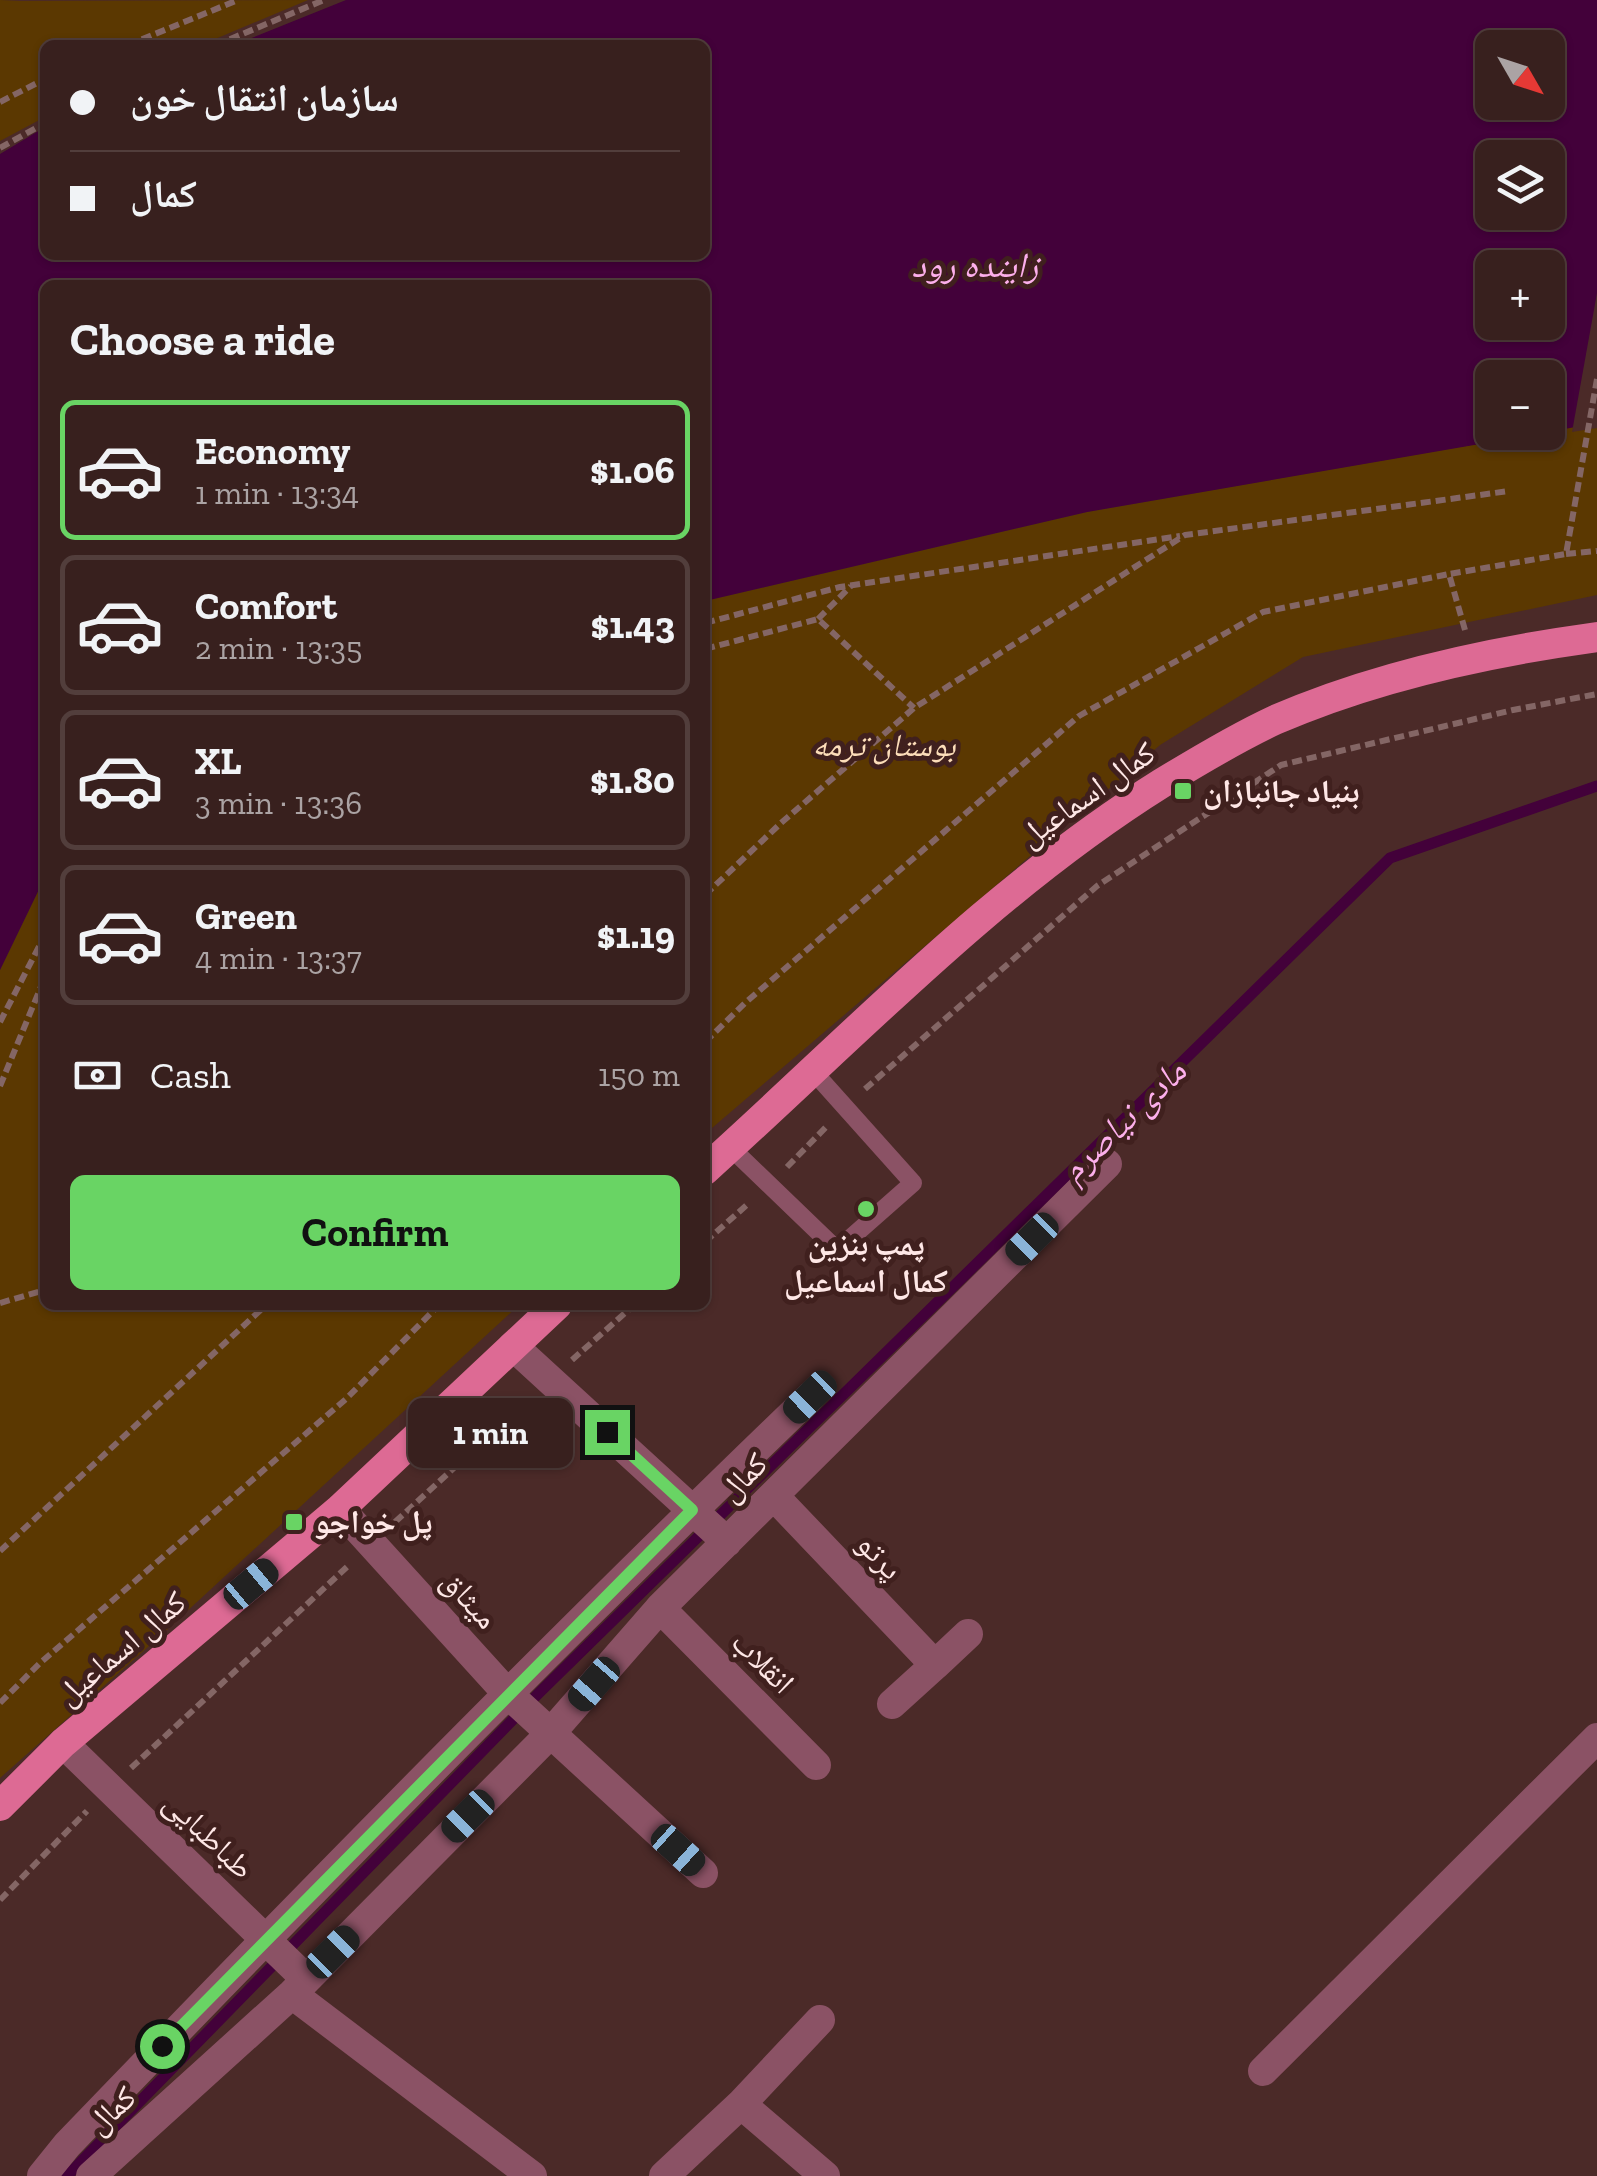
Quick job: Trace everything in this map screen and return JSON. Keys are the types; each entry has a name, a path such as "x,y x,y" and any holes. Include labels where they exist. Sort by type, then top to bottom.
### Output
{"main road":[{"name":"کمال اسماعیل","path":"710,1165 1001,899 1100,822 1200,759 1272,722 1343,693 1473,660 1597,637"},
{"name":"کمال اسماعیل","path":"0,1806 63,1744 340,1508 551,1310"}],"street":[{"name":"کمال","path":"91,2176 299,1987 549,1735 660,1608 1107,1164"},
{"name":"کمال","path":"513,1346 726,1542"},
{"path":"42,2176 94,2117 508,1694 810,1397"},
{"name":"پرتو","path":"774,1496 935,1665"},
{"name":"میثاق","path":"340,1508 508,1694 704,1873"},
{"name":"انقلاب","path":"660,1608 816,1765"},
{"path":"892,1704 968,1634"},
{"path":"1263,2072 1597,1738"},
{"name":"طباطبایی","path":"63,1744 267,1939 299,1987 532,2176"},
{"path":"664,2176 741,2104 820,2020"},
{"path":"741,2104 825,2176"}],"lane":[{"path":"730,1147 838,1250 913,1183 811,1069"}],"path":[{"path":"140,40 238,0"},
{"path":"228,40 324,0"},
{"path":"0,102 40,82"},
{"path":"0,148 40,126"},
{"path":"1566,554 1597,379"},
{"path":"710,621 852,585 1509,492"},
{"path":"710,890 780,823 914,708 1185,535"},
{"path":"710,1037 1080,716 1263,612 1449,574 1597,551"},
{"path":"1449,574 1473,660"},
{"path":"710,648 818,619 852,585"},
{"path":"818,619 914,708"},
{"path":"710,1238 770,1184 845,1107 1097,886 1281,764 1597,694"},
{"path":"0,1022 40,945"},
{"path":"0,1086 40,988"},
{"path":"0,1304 40,1292"},
{"path":"0,1551 261,1310"},
{"path":"0,1703 39,1664 346,1398 434,1310"},
{"path":"0,1900 109,1788 628,1310"}],"green space":[{"path":"0,0 308,0 213,40 40,40 40,120 0,141"},
{"name":"بوستان ترمه","path":"1597,423 1597,595 1303,657 1160,745 710,1130 710,600 1087,512 1475,444 1475,450 1565,450 1565,429"},
{"path":"40,887 40,1310 514,1310 0,1778 0,970"}],"water":[{"name":"زاینده رود","path":"346,0 1597,0 1597,423 1565,429 1565,360 1475,360 1475,445 1087,512 710,600 710,280 40,280 40,887 0,970 0,154 40,130 40,260 710,260 710,40 246,40"}],"pier":[{"path":"1597,293 1597,428 1572,432"}],"waterway":[{"name":"مادی نیاصرم","path":"67,2176 539,1693 1390,858 1597,786"}],"place":[{"name":"بنیاد جانبازان","path":"1183,791"},
{"name":"پمپ بنزین کمال اسماعیل","path":"866,1209"},
{"name":"پل خواجو","path":"294,1522"}],"route":[{"path":"162,2046 692,1510 607,1432"}]}
